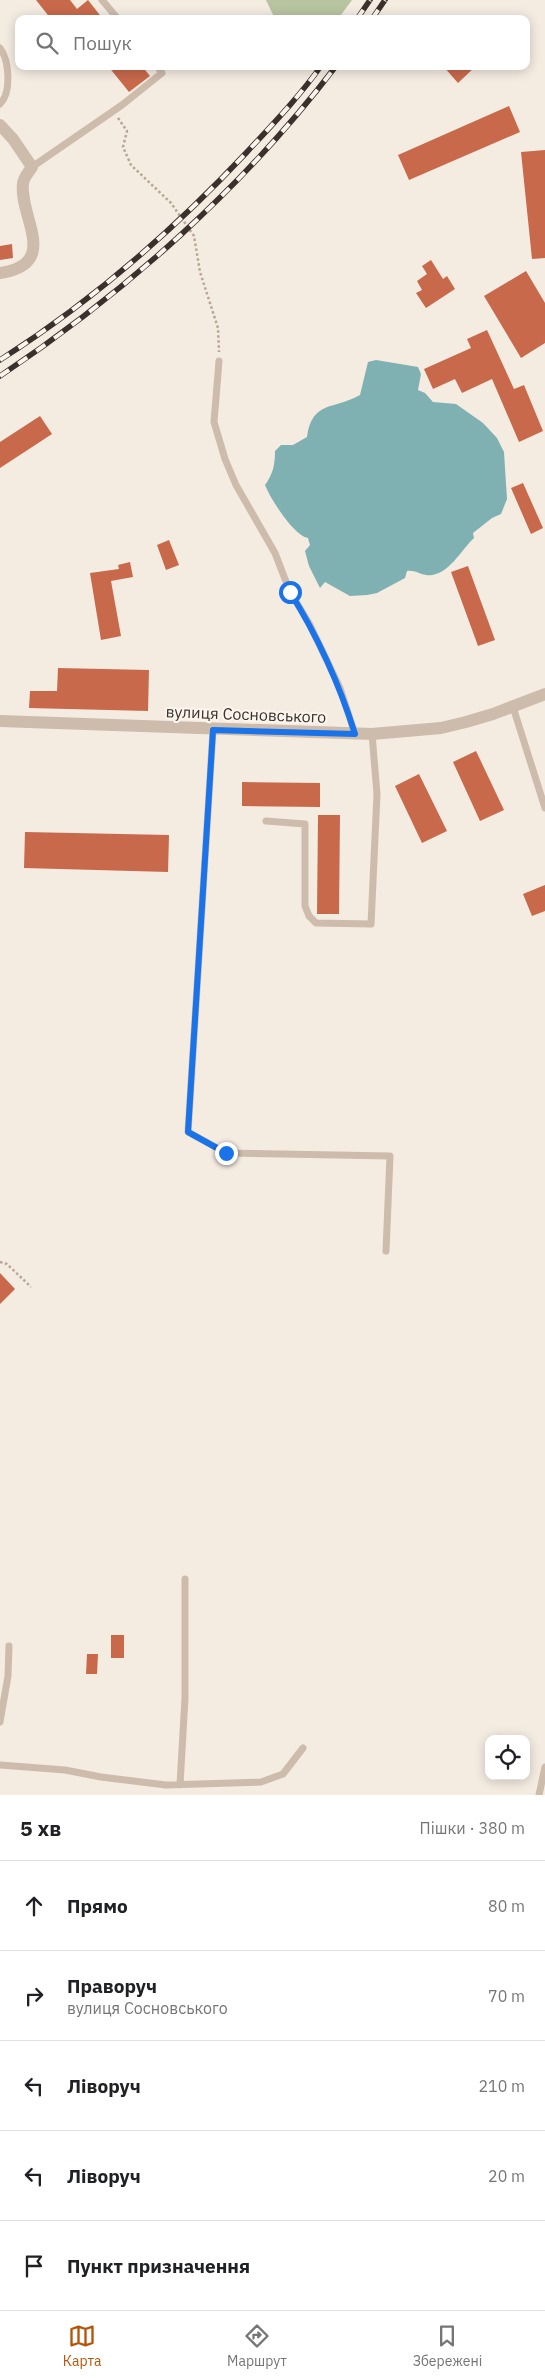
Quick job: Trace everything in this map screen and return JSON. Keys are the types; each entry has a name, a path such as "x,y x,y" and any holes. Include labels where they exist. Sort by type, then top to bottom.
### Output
{"street":[{"path":"0,125 14,139 32,167 23,185 33,236 33,249 28,259 19,268 0,273"},
{"name":"вулиця Сосновського","path":"0,720 213,730 372,734 441,728 493,714 545,694"}],"lane":[{"path":"102,0 115,15"},
{"path":"0,48 5,57 7,90 5,98 0,104"},
{"path":"32,167 113,111 162,73 160,70"},
{"path":"219,361 214,422 225,459 236,485 275,553 290,592 313,631 340,688 355,734"},
{"path":"513,707 545,808"},
{"path":"213,730 188,1132 226,1153 390,1156 386,1251"},
{"path":"266,821 304,824 305,906 309,916 316,923 370,924 376,794 372,734"},
{"path":"180,1785 184,1698 185,1579"},
{"path":"0,1722 8,1676 9,1646"},
{"path":"0,1765 65,1770 101,1777 166,1785 261,1782 283,1774 303,1748"},
{"path":"539,1795 545,1767"}],"path":[{"path":"113,111 127,131 123,147 131,165 171,203 194,236 200,272 218,328 219,361"},
{"path":"0,1262 7,1264 31,1287"}],"green space":[{"path":"266,0 352,0 341,15 273,15"}],"water":[{"path":"376,360 418,367 421,374 418,390 425,393 433,402 456,404 483,423 497,438 504,452 507,499 501,514 492,518 473,533 474,538 453,562 441,572 434,575 426,575 407,571 405,578 377,593 350,596 325,582 320,588 309,566 305,551 310,545 308,538 302,536 290,524 277,507 265,485 273,469 275,451 281,445 293,445 307,437 310,425 319,411 360,395 368,362"}],"building":[{"path":"36,0 70,0 77,9 88,0 100,15 48,15"},
{"path":"111,70 145,70 150,76 129,92"},
{"path":"447,70 472,70 458,83"},
{"path":"509,106 520,132 409,180 398,155"},
{"path":"545,150 545,258 532,259 521,152"},
{"path":"12,244 13,258 0,260 0,246"},
{"path":"431,260 443,279 447,276 455,289 426,308 416,293 422,290 417,281 427,274 422,266"},
{"path":"526,271 545,303 545,343 521,358 484,296"},
{"path":"487,330 514,389 524,385 543,431 519,442 492,379 462,393 455,379 433,389 424,369 471,348 467,339"},
{"path":"40,416 52,434 0,468 0,442"},
{"path":"523,483 543,528 531,534 511,488"},
{"path":"169,540 179,565 166,570 157,545"},
{"path":"130,562 133,577 111,581 121,636 101,640 90,573 119,569 118,565"},
{"path":"468,566 495,640 478,646 451,572"},
{"path":"58,668 149,670 148,711 29,708 30,691 57,691"},
{"path":"476,751 504,810 480,821 453,762"},
{"path":"419,774 447,831 422,843 395,786"},
{"path":"242,782 320,783 320,807 242,806"},
{"path":"318,815 340,815 339,914 317,914"},
{"path":"25,832 169,835 168,872 24,868"},
{"path":"545,885 545,911 532,916 523,894"},
{"path":"0,1273 15,1289 0,1304"},
{"path":"111,1635 124,1635 124,1658 111,1658"},
{"path":"87,1654 98,1654 97,1674 86,1674"}],"railway":[{"path":"360,15 370,0"},
{"path":"375,15 385,0"},
{"path":"0,360 34,338 99,290 190,210 276,121 318,70"},
{"path":"0,376 47,344 93,309 181,235 262,154 333,70"}],"route":[{"path":"226,1153 188,1132 213,730 355,734 340,688 309,622 290,592"}]}
